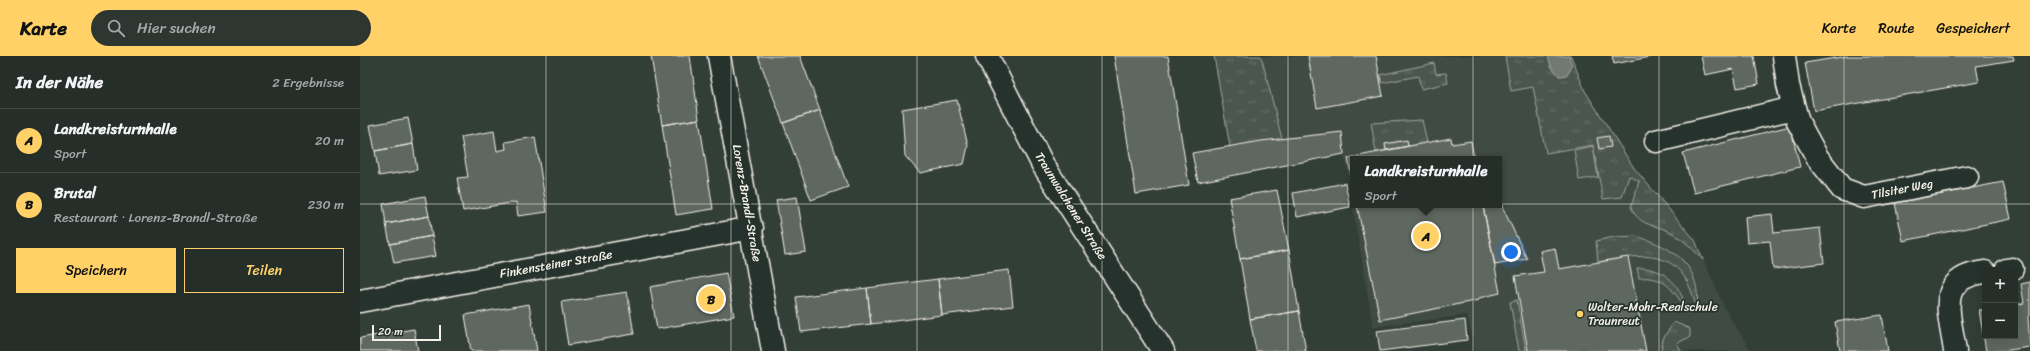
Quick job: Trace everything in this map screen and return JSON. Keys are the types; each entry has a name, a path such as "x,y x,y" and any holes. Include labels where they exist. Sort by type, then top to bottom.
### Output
{"street":[{"name":"Lorenz-Brandl-Straße","path":"720,56 773,351"},
{"name":"Traunwalchener Straße","path":"987,56 1043,165 1164,351"},
{"name":"Tilsiter Weg","path":"1784,56 1798,122 1817,157 1842,189 1864,196 1967,177"},
{"path":"1656,142 1794,108"},
{"name":"Finkensteiner Straße","path":"360,301 752,228"},
{"path":"1955,351 1948,300 1952,289 1959,279 1971,274 1982,272"}],"shaded area":[{"path":"1214,56 1571,56 1585,91 1634,168 1695,240 1725,309 1751,351 1475,351 1467,315 1373,327 1353,208 1502,208 1502,156 1350,156 1350,190 1342,132 1230,147"},
{"path":"1548,56 1569,56 1572,66 1569,73 1564,76 1559,76 1551,66"}],"green space":[{"path":"1214,56 1261,56 1282,139 1230,147"},
{"path":"1505,56 1571,56 1585,91 1634,168 1695,240 1703,260 1689,245 1676,236 1666,230 1643,222 1639,219 1631,207 1639,181 1629,176 1622,197 1603,199 1593,145 1546,153 1533,87 1511,91"},
{"path":"1434,63 1436,74 1446,73 1448,83 1421,89 1418,76 1382,83 1380,75"},
{"path":"1422,120 1427,143 1408,146 1407,141 1385,144 1386,150 1376,152 1371,123"},
{"path":"1593,146 1598,177 1579,180 1574,150"},
{"path":"1636,236 1663,246 1683,261 1690,270 1695,282 1697,311 1691,291 1684,276 1674,266 1662,260 1649,257 1634,257 1598,262 1596,241 1614,237"},
{"path":"1637,268 1646,268 1662,273 1674,283 1679,290 1685,307 1676,294 1661,281 1648,278 1639,278"},
{"path":"1517,300 1526,351 1519,351 1510,302"},
{"path":"1674,322 1690,329 1690,337 1677,343 1681,351 1661,351 1663,339"}],"building":[{"path":"651,56 690,56 699,119 662,125"},
{"path":"758,56 800,56 820,110 783,123"},
{"path":"1114,56 1168,56 1189,185 1136,194"},
{"path":"1308,56 1376,56 1383,96 1317,108"},
{"path":"1612,56 1655,56 1614,64"},
{"path":"1701,56 1754,56 1759,84 1737,88 1733,69 1705,75"},
{"path":"1848,56 2013,56 2014,60 1976,66 1979,82 1814,111 1805,63"},
{"path":"957,100 968,146 964,164 920,173 905,156 902,109"},
{"path":"820,110 848,187 811,200 783,123"},
{"path":"408,118 413,144 375,151 370,125"},
{"path":"699,119 713,209 676,215 662,125"},
{"path":"1790,126 1800,167 1694,193 1683,153"},
{"path":"494,131 497,151 506,149 505,142 535,137 547,212 518,216 516,202 463,211 457,178 468,177 461,137"},
{"path":"1342,132 1344,154 1198,182 1192,153 1261,141"},
{"path":"1609,136 1611,147 1599,149 1597,138"},
{"path":"1451,138 1452,144 1471,141 1474,156 1358,156"},
{"path":"1407,140 1408,146 1386,150 1385,144"},
{"path":"413,144 417,170 379,176 375,151"},
{"path":"1348,158 1350,158 1350,168"},
{"path":"2003,182 2011,219 1903,241 1895,203"},
{"path":"1345,183 1350,207 1297,217 1293,193"},
{"path":"1277,190 1289,250 1240,259 1229,198"},
{"path":"425,196 429,216 386,224 383,204"},
{"path":"797,197 806,252 785,255 776,200"},
{"path":"1502,206 1527,259 1495,265 1483,208 1502,208"},
{"path":"1358,208 1484,208 1500,293 1479,298 1479,300 1380,320"},
{"path":"1772,214 1774,233 1820,228 1824,263 1773,269 1770,241 1747,243 1745,217"},
{"path":"429,216 432,236 390,244 386,224"},
{"path":"432,236 436,256 394,263 390,244"},
{"name":"Walter-Mohr-Realschule Traunreut","path":"1555,248 1559,269 1628,257 1646,351 1528,351 1515,276 1544,272 1540,251"},
{"path":"1289,250 1299,311 1250,319 1240,259"},
{"path":"1009,270 1013,306 942,315 938,279"},
{"path":"726,273 734,316 657,329 650,287"},
{"path":"938,279 942,315 871,324 867,288"},
{"path":"2030,282 2030,316 2028,317 2030,347 2002,351 1986,351 1984,339 2018,339 2018,304 2024,303 2021,284"},
{"path":"867,288 871,324 801,332 796,297"},
{"path":"627,292 634,334 568,345 561,302"},
{"path":"529,304 537,351 471,351 465,315"},
{"path":"1979,310 1982,310 1982,328"},
{"path":"1299,311 1306,351 1256,351 1250,319"},
{"path":"1882,315 1888,351 1840,351 1835,322"},
{"path":"1465,320 1467,340 1380,351 1377,331"},
{"path":"414,329 418,351 360,351 360,338"}],"place":[{"name":"Landkreisturnhalle","path":"1426,236"},
{"name":"Brutal","path":"711,299"},
{"name":"Walter-Mohr-Realschule Traunreut","path":"1580,314"}]}
